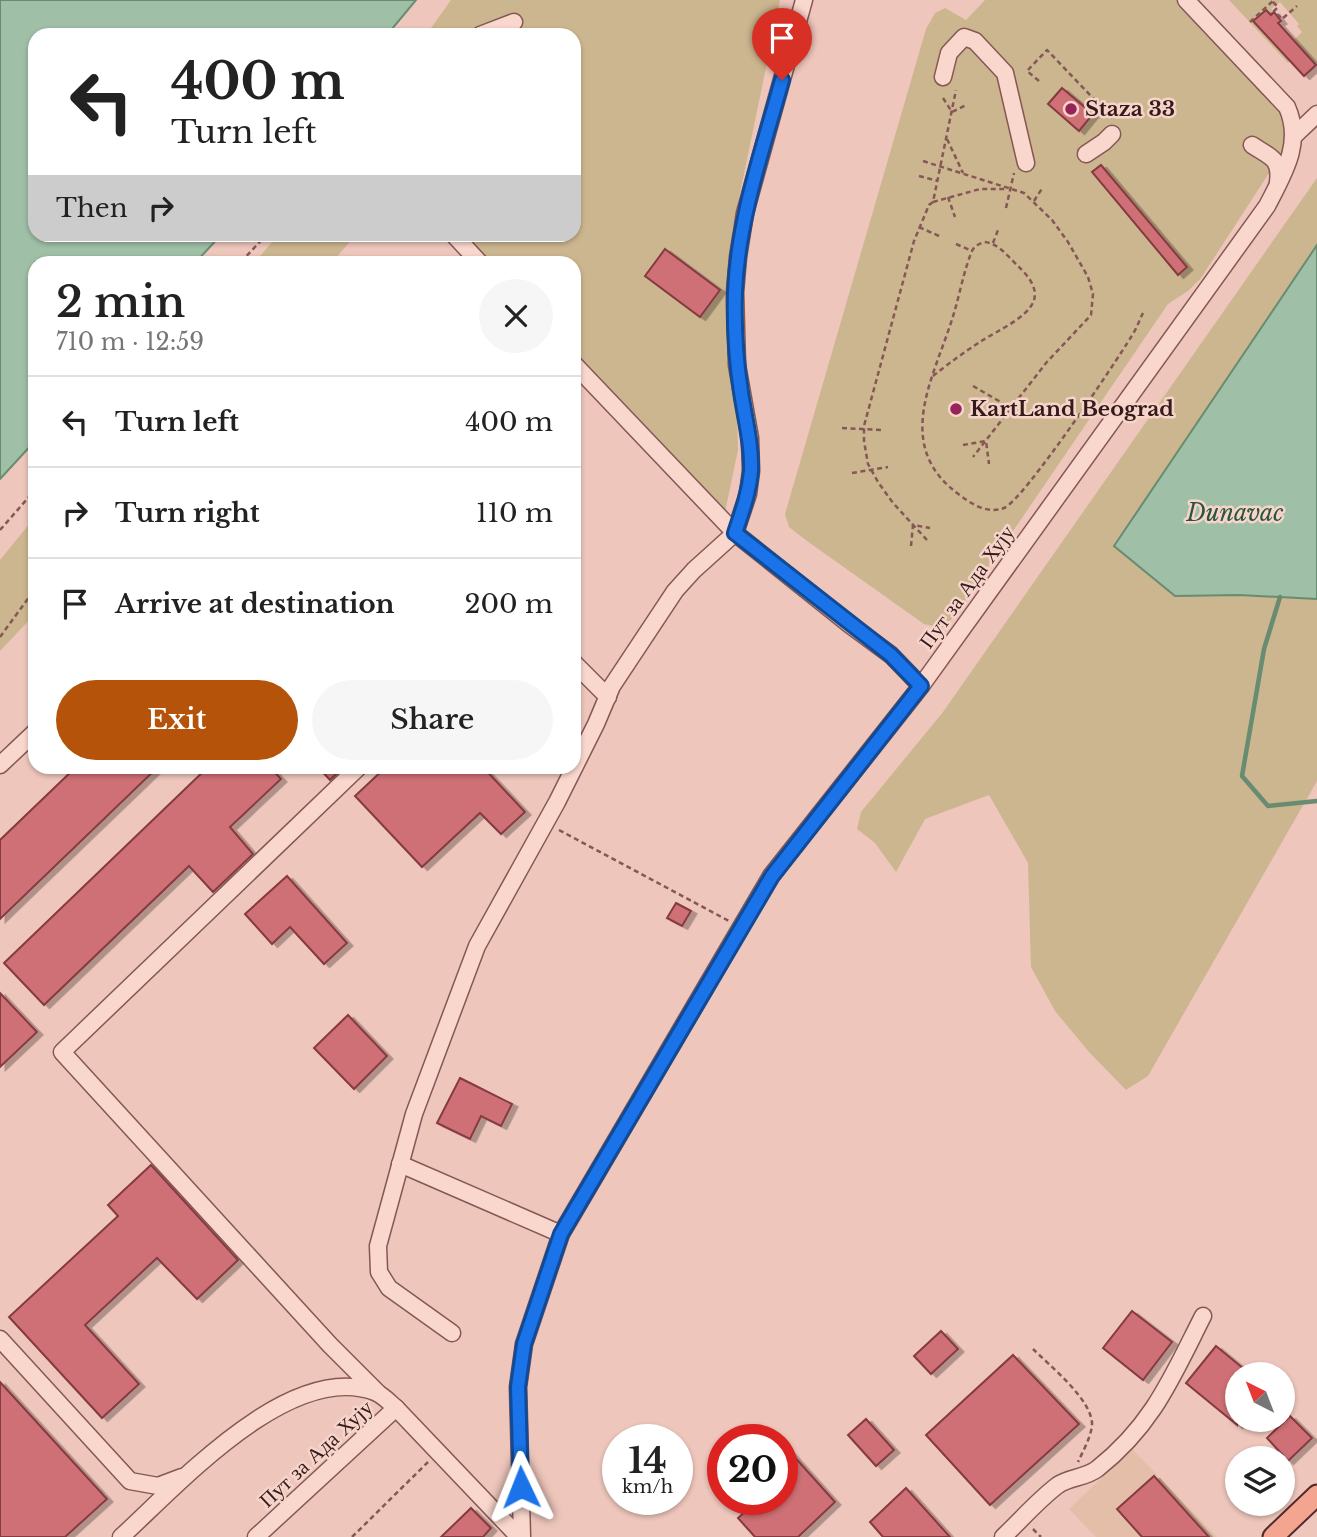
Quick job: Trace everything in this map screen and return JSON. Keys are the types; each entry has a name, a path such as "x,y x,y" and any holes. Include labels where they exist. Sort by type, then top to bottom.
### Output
{"main road":[{"path":"1273,1537 1317,1495"}],"lane":[{"path":"581,754 612,686 675,591 735,533 748,494 751,471 750,438 737,365 735,292 738,257 746,213 804,0"},
{"path":"1186,0 1287,107 1294,121 1294,136"},
{"path":"499,28 514,22"},
{"path":"943,77 949,53 964,37 975,41 1005,73 1020,167"},
{"path":"1294,136 1317,114"},
{"path":"1086,154 1104,142 1116,129"},
{"name":"Пут за Ада Хују","path":"521,1537 518,1387 524,1344 561,1234 772,876 921,686 1267,206 1292,151 1294,136"},
{"path":"1252,145 1274,158 1280,170 1278,185"},
{"path":"460,242 473,256"},
{"path":"581,371 735,533 891,655 921,686"},
{"path":"581,670 608,697"},
{"path":"0,765 28,739"},
{"path":"352,774 62,1052 330,1345 396,1408"},
{"path":"452,1333 389,1288 379,1272 378,1245 414,1114 477,946 570,774"},
{"path":"400,1164 561,1234"},
{"path":"1003,1537 1058,1485 1097,1469 1146,1422 1159,1403 1203,1316"},
{"path":"0,1339 130,1481 158,1486 191,1474"},
{"path":"121,1537 252,1421 286,1401 346,1386 378,1393"},
{"name":"Пут за Ада Хују","path":"256,1537 396,1408 521,1537"}],"path":[{"path":"1250,22 1274,1 1278,8 1275,11 1282,19 1297,6"},
{"path":"1039,81 1027,71 1047,50 1116,129"},
{"path":"933,202 956,90"},
{"path":"943,98 952,112"},
{"path":"952,112 966,105"},
{"path":"947,138 964,174"},
{"path":"923,161 1024,192 1052,220 1068,242 1088,277 1093,294 1091,315 1046,363 973,457"},
{"path":"1006,208 1020,167"},
{"path":"919,176 938,181"},
{"path":"1034,201 1043,187"},
{"path":"927,540 893,503 871,469 864,429 919,227 929,205 980,189 1011,189"},
{"path":"948,197 955,217"},
{"path":"919,227 939,236"},
{"path":"993,243 998,230"},
{"path":"247,256 260,242"},
{"path":"933,376 1019,317 1028,310 1034,299 1034,286 1028,275 993,243 984,242 972,251 922,409 922,443 931,467 956,492 978,508 1005,508 1019,495 1051,454 1132,336 1143,313"},
{"path":"956,244 972,251"},
{"path":"973,386 1011,408"},
{"path":"842,428 881,430"},
{"path":"963,445 986,441"},
{"path":"986,441 989,464"},
{"path":"852,473 888,467"},
{"path":"0,530 28,498"},
{"path":"913,525 930,528"},
{"path":"911,546 913,525"},
{"path":"0,637 28,599"},
{"path":"545,823 741,927"},
{"path":"1033,1349 1090,1411 1090,1436 1068,1480"},
{"path":"352,1537 438,1452"}],"shaded area":[{"path":"451,0 780,0 732,232 738,450 721,531 581,382 581,256 462,256 449,242 581,242 581,28 431,28"},
{"name":"KartLand Beograd","path":"985,0 1177,0 1280,109 1285,136 1282,153 1201,278 1188,291 1168,304 955,616 942,628 924,624 807,541 789,527 785,514 926,29 935,13 945,8 966,20"},
{"path":"1229,0 1317,0 1317,64 1294,40 1302,32 1297,26 1299,24 1280,2 1271,9 1274,12 1271,15 1266,10 1254,21 1290,61 1288,63"},
{"path":"1317,178 1317,245 1307,261 1175,596 1239,595 1317,599 1317,781 1148,1076 1126,1090 1089,1052 1055,1011 1031,967 1028,863 989,795 925,819 896,872 875,843 857,829 861,812 943,712"},
{"path":"272,242 350,242 337,256 260,256"},
{"path":"28,526 28,621 0,651 0,560"},
{"path":"1132,1449 1217,1537 1096,1537 1069,1509"}],"water":[{"path":"0,0 416,0 393,28 28,28 28,242 215,242 202,256 28,256 28,449 0,479"},
{"name":"Dunavac","path":"1317,245 1317,599 1239,595 1175,596 1114,546"}],"building":[{"path":"1266,10 1271,15 1274,12 1281,21 1278,23 1316,65 1304,76 1253,21"},
{"name":"Staza 33","path":"1062,88 1093,114 1079,131 1048,104"},
{"path":"1101,165 1187,267 1178,275 1092,172"},
{"path":"665,249 720,290 700,317 645,276"},
{"path":"69,774 151,774 0,919 0,840"},
{"path":"201,774 276,774 281,779 230,827 253,854 213,892 189,866 44,1005 4,963"},
{"path":"324,774 336,774 330,780"},
{"path":"378,774 489,774 525,812 501,834 480,813 422,867 355,796"},
{"path":"287,876 347,943 324,964 290,927 272,944 245,914"},
{"path":"676,903 691,911 682,926 667,918"},
{"path":"0,993 37,1032 0,1067"},
{"path":"348,1015 387,1056 354,1089 314,1048"},
{"path":"460,1078 512,1104 501,1126 481,1116 470,1139 437,1123"},
{"path":"151,1165 238,1260 197,1299 157,1258 85,1325 139,1384 102,1418 9,1317 118,1216 108,1205"},
{"path":"1132,1311 1172,1342 1143,1380 1103,1348"},
{"path":"941,1331 958,1349 931,1374 914,1356"},
{"path":"1216,1346 1235,1362 1225,1362 1225,1415 1186,1383"},
{"path":"1013,1355 1079,1424 990,1505 926,1435"},
{"path":"0,1382 107,1499 65,1537 0,1537"},
{"path":"866,1419 894,1450 876,1466 848,1435"},
{"path":"1295,1421 1312,1438 1295,1454 1295,1446 1274,1446 1267,1438 1273,1432 1295,1432"},
{"path":"798,1461 835,1502 798,1537 755,1537 738,1518 741,1515 798,1515"},
{"path":"1154,1476 1209,1537 1142,1537 1117,1509"},
{"path":"906,1488 950,1537 883,1537 870,1522"},
{"path":"471,1508 491,1528 483,1537 441,1537"}],"waterway":[{"path":"1280,597 1264,649 1242,776 1268,806 1317,801"}],"place":[{"name":"Staza 33","path":"1071,109"},
{"name":"KartLand Beograd","path":"956,409"}],"route":[{"path":"521,1487 518,1387 524,1344 561,1234 772,876 921,686 891,655 735,533 748,494 751,471 750,438 737,365 735,292 738,257 746,213 782,80"}]}
